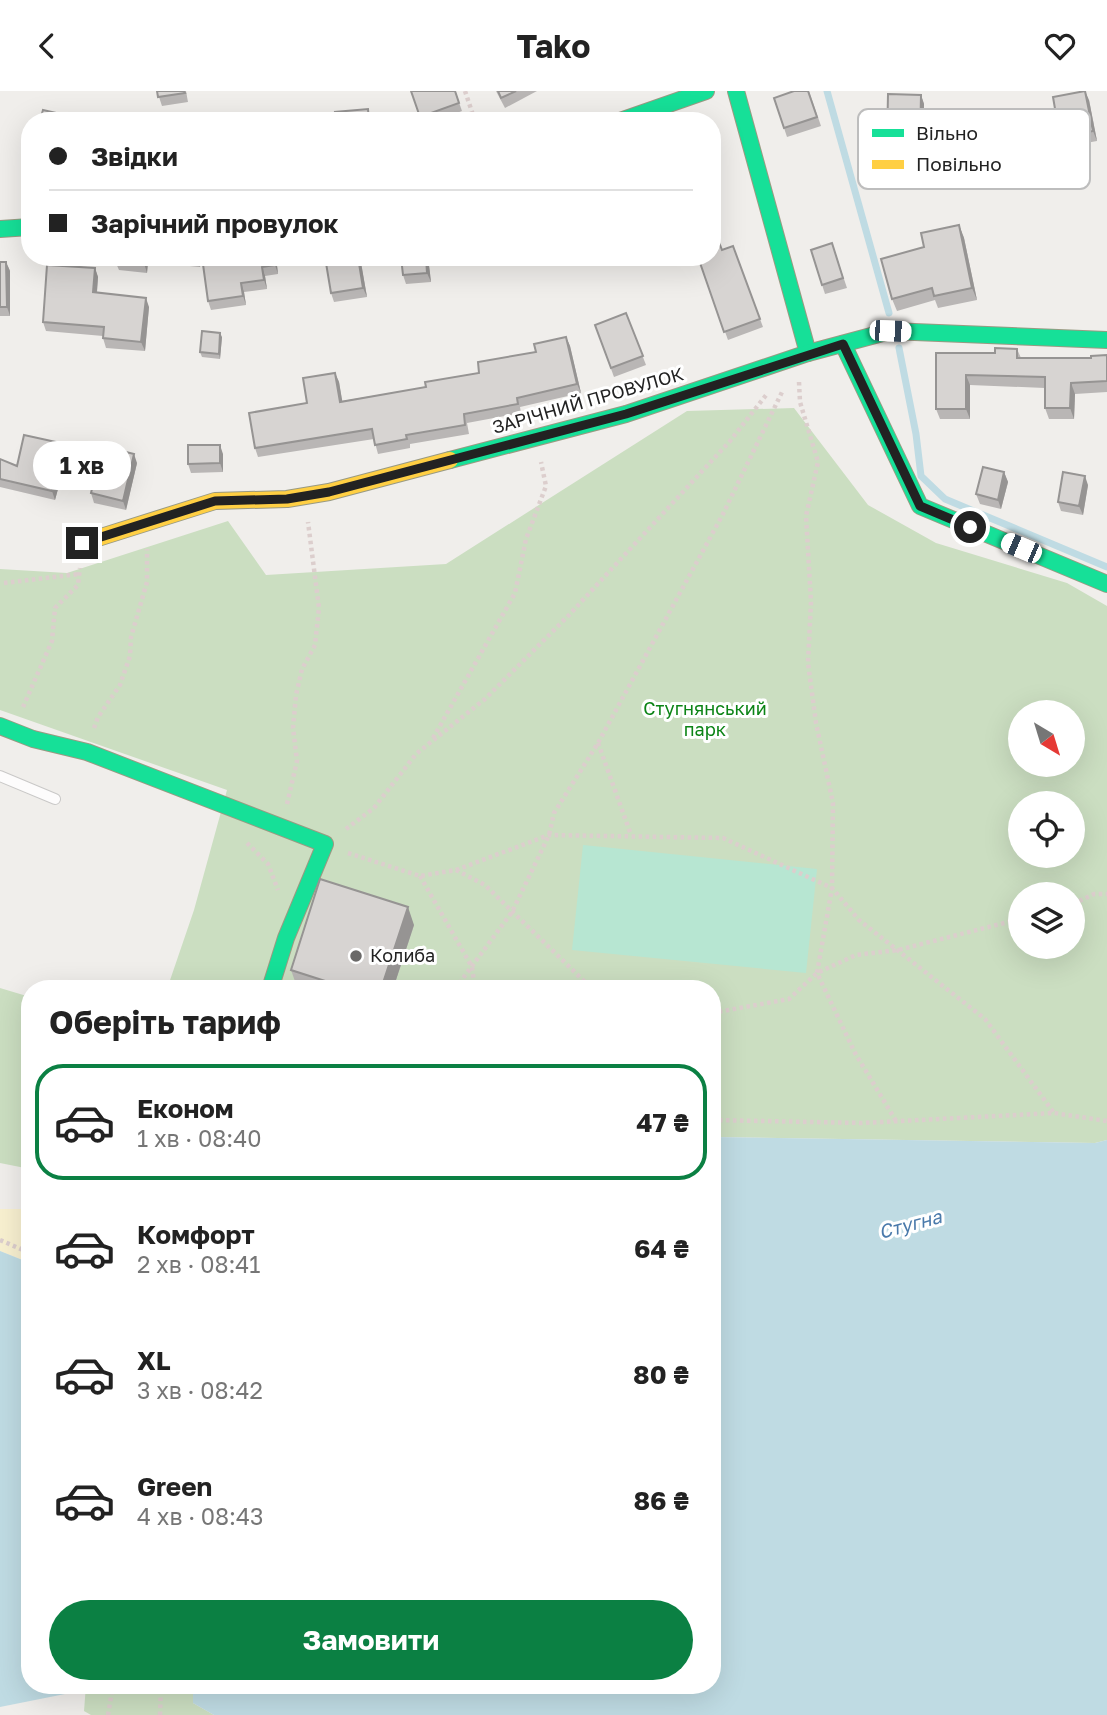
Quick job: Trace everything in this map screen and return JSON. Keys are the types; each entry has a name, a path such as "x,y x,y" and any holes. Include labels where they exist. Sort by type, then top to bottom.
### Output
{"street":[{"path":"646,112 706,91"},
{"path":"736,91 801,356"},
{"path":"0,229 21,228"},
{"name":"ЗАРІЧНИЙ ПРОВУЛОК","path":"82,543 215,501 305,496 626,414 801,356 890,331 1107,340"},
{"path":"843,344 920,506 1107,584"},
{"path":"6,728 87,752 325,844 292,923 273,980"}],"lane":[{"path":"0,776 55,799"}],"path":[{"path":"465,91 472,112"},
{"path":"462,980 512,912 549,835 554,813 598,743 723,514 801,356"},
{"path":"801,356 800,402 818,462 806,516 811,602 808,663 816,723 833,803 832,888 817,973 855,1053 896,1121"},
{"path":"325,844 374,808 416,754 485,699 578,605 730,441 771,389"},
{"path":"431,742 515,593 526,539 546,487 536,437"},
{"path":"293,833 286,804 297,761 293,728 296,695 302,669 315,645 319,608 305,496"},
{"path":"87,752 98,717 120,685 130,656 131,636 147,582 148,521"},
{"path":"6,728 52,641 55,608 78,585 82,543"},
{"path":"4,583 79,574"},
{"path":"598,743 631,835"},
{"path":"240,835 268,864 292,923"},
{"path":"325,844 420,876 456,870 549,835 723,838 832,888 859,921 985,1019 1054,1113"},
{"path":"456,870 485,885 583,980"},
{"path":"420,876 472,967 474,980"},
{"path":"1085,898 1094,894 1107,894"},
{"path":"721,1011 789,999 817,973 856,955 898,950 1008,922"},
{"path":"721,1120 862,1123 1054,1113 1107,1121"},
{"path":"0,1240 21,1249"},
{"path":"108,1715 112,1694"},
{"path":"160,1694 160,1715"}],"green space":[{"name":"Стугнянський парк","path":"794,408 868,505 936,543 1067,583 1107,606 1107,1140 1095,1143 721,1137 721,980 170,980 194,910 227,790 0,710 0,569 67,573 228,521 266,575 446,564 687,411"},
{"path":"583,845 817,869 806,973 572,950"},
{"path":"0,988 21,994 21,1167 0,1163"},
{"path":"85,1694 193,1694 193,1703 214,1715 91,1715 84,1711"}],"sand":[{"path":"0,1209 21,1209 21,1259 0,1251"}],"water":[{"name":"Стугна","path":"721,1137 1095,1143 1107,1140 1107,1715 214,1715 193,1703 193,1694 721,1694"},
{"path":"0,1251 21,1259 21,1694 65,1694 0,1707"}],"building":[{"path":"157,91 184,91 185,93 158,97"},
{"path":"411,91 455,91 459,103 434,112 418,112"},
{"path":"498,91 516,91 501,98"},
{"path":"794,91 808,91 817,117 784,128 774,98"},
{"path":"1085,91 1089,109 1055,109 1053,97"},
{"path":"888,94 921,95 921,109 888,109"},
{"path":"368,109 368,112 335,112"},
{"path":"959,225 972,288 934,296 932,288 892,299 881,259 924,247 921,233"},
{"path":"832,243 843,278 822,285 811,250"},
{"path":"733,246 760,319 724,332 701,266 721,266 721,247 722,250"},
{"path":"0,262 6,262 7,307 0,307"},
{"path":"47,266 95,268 93,292 146,298 141,342 103,338 104,327 43,322"},
{"path":"203,266 268,266 262,267 264,280 241,283 243,296 208,301"},
{"path":"326,266 359,266 363,288 331,293"},
{"path":"402,266 427,266 427,273 403,275"},
{"path":"626,313 643,356 611,368 595,325"},
{"path":"202,331 220,333 219,354 200,352"},
{"path":"566,337 577,384 517,398 518,404 464,414 465,425 406,435 407,439 375,445 372,429 255,448 249,413 307,403 303,378 335,373 340,402 426,387 425,382 479,373 478,362 536,352 534,344"},
{"path":"995,348 1017,349 1017,358 1091,358 1107,355 1107,381 1071,383 1070,408 1045,408 1045,377 966,375 966,409 936,409 936,353 995,353"},
{"path":"24,435 56,442 48,477 55,480 52,491 0,479 0,459 17,466"},
{"path":"188,445 220,445 220,463 188,464"},
{"path":"102,446 134,454 123,501 91,493"},
{"path":"983,467 1004,472 998,500 976,494"},
{"path":"1063,472 1085,476 1079,506 1058,502"},
{"name":"Колиба","path":"320,879 408,907 384,980 322,980 291,970"}],"waterway":[{"path":"827,91 889,313"},
{"path":"899,348 916,434 921,476 945,499 1107,567"}],"traffic: fast":[{"path":"646,112 706,91"},
{"path":"736,91 808,353"},
{"path":"0,229 21,228"},
{"path":"450,460 626,414 808,353 890,331 1107,340"},
{"path":"843,344 920,506 1107,584"},
{"path":"0,726 33,739 87,752 325,844 286,938 273,980"}],"traffic: slow":[{"path":"82,543 215,501 287,499 329,492 450,460"}],"place":[{"name":"Колиба","path":"356,956"}],"route":[{"path":"82,543 215,501 287,499 329,492 626,414 808,353 843,344 920,506 970,527"}]}
